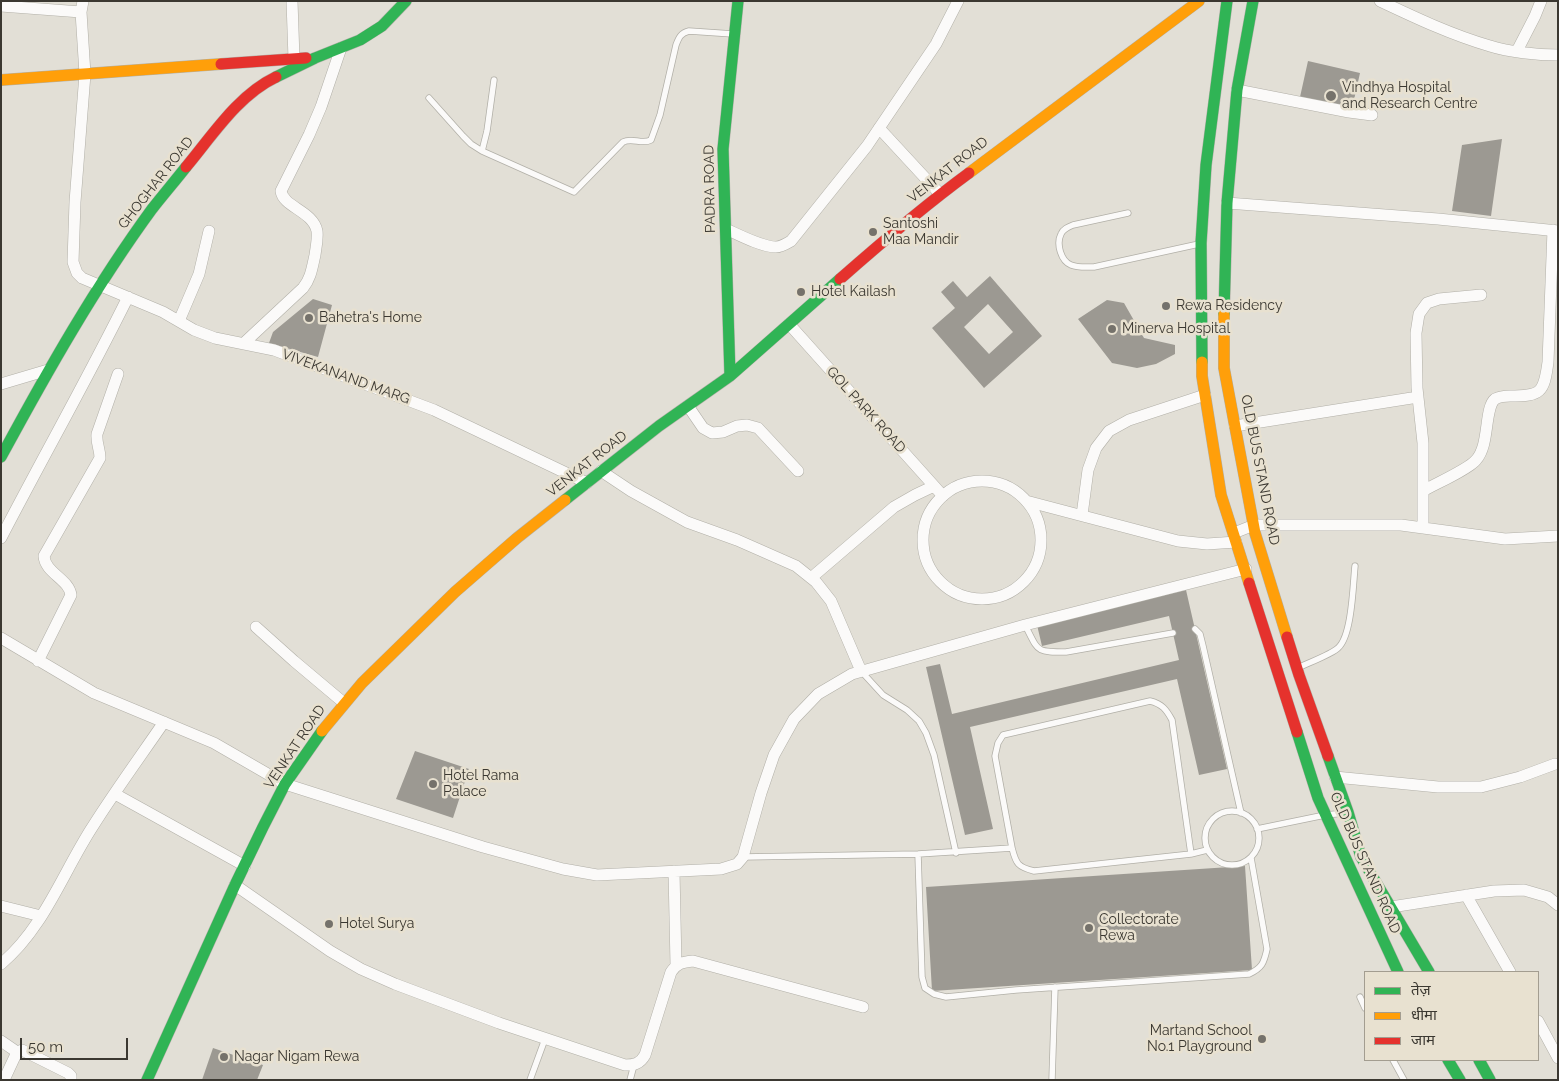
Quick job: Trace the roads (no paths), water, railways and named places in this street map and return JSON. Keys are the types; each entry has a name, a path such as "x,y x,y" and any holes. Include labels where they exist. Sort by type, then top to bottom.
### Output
{"main road":[{"name":"GHOGHAR ROAD","path":"1,457 48,370 100,285 153,208 225,120 246,97 267,81 360,40 382,26 406,1"},
{"name":"PADRA ROAD","path":"730,376 723,149 738,1"},
{"name":"VENKAT ROAD","path":"147,1080 235,885 285,784 326,725 362,683 455,592 517,538 601,471 730,376 889,236 940,194 1199,1"},
{"name":"OLD BUS STAND ROAD","path":"1228,1 1206,165 1201,243 1202,376 1221,495 1325,815 1398,971"},
{"name":"OLD BUS STAND ROAD","path":"1253,1 1238,90 1228,203 1225,253 1224,368 1254,525 1297,668 1348,812 1361,857 1428,971"},
{"path":"1,80 316,58"},
{"path":"1449,1061 1460,1080"},
{"path":"1480,1061 1490,1080"}],"street":[{"path":"292,1 294,59"},
{"path":"726,229 763,244 776,247 791,241 867,146 936,44 958,1"},
{"path":"1380,1 1400,6 1429,25 1491,47 1541,55 1558,55"},
{"path":"1517,51 1541,1"},
{"path":"1,6 82,6"},
{"name":"VIVEKANAND MARG","path":"82,6 84,74 75,202 73,262 77,273 82,278 163,312 194,330 216,338 274,350 426,407 587,482"},
{"path":"244,344 303,288 312,274 317,230 308,215 284,198 281,191 321,107 341,48"},
{"path":"1238,90 1372,115"},
{"path":"879,128 940,194"},
{"path":"1228,203 1555,230 1548,362 1545,383 1540,391 1528,396 1505,396 1496,399 1490,406 1486,439 1476,460 1424,491"},
{"path":"178,321 199,274 209,231"},
{"path":"1423,528 1423,444 1418,397 1416,333 1419,314 1426,304 1439,299 1481,296"},
{"path":"1,538 85,382 128,297"},
{"name":"GOL PARK ROAD","path":"789,324 943,496"},
{"path":"1,384 48,370"},
{"path":"38,661 71,595 69,588 46,564 44,556 100,458 100,452 96,443 97,434 118,374"},
{"path":"1082,515 1088,470 1096,448 1109,431 1129,420 1205,394"},
{"path":"1235,426 1418,397"},
{"path":"688,406 703,428 712,433 723,432 737,426 747,425 758,428 798,471"},
{"path":"601,471 686,522 737,540 796,566 816,582 831,601 861,671"},
{"path":"986,481 1008,487 1026,501 1038,521 1041,544 1035,566 1021,585 1001,597 978,600 956,594 937,580 926,560 923,536 929,514 943,496 963,484 986,481"},
{"path":"811,578 894,507 934,486"},
{"path":"1026,501 1178,541 1207,544 1235,538 1254,525 1401,525 1505,539 1558,536"},
{"path":"1,638 94,693 214,743 285,784 483,847 563,869 597,875 729,868 737,864 743,857 774,755 794,719 818,694 852,674 1025,625 1246,569"},
{"path":"256,627 344,702"},
{"path":"1,964 20,946 41,916 93,826 164,722"},
{"path":"1335,777 1438,787 1481,787 1520,778 1555,764"},
{"path":"115,794 245,866"},
{"path":"674,871 676,965"},
{"path":"235,885 323,946 361,969 403,987 545,1039 625,1065 642,1061 670,972 676,965 682,962 694,961 863,1007"},
{"path":"1391,907 1494,890 1524,890 1548,897 1558,905"},
{"path":"1466,895 1509,971"},
{"path":"1,906 41,916"},
{"path":"1539,1023 1558,1058"},
{"path":"1,1041 17,1052"},
{"path":"4,1080 17,1052 22,1050 68,1073 71,1076 71,1080"}],"lane":[{"path":"429,98 471,144 482,151 574,192 623,142 627,140 648,142 651,140 660,115 678,37 689,31 735,34"},
{"path":"482,151 487,131 494,80"},
{"path":"1128,213 1073,225 1065,229 1060,234 1058,243 1063,257 1069,264 1080,268 1094,267 1201,243"},
{"path":"1297,668 1338,649 1345,638 1355,566"},
{"path":"1025,625 1037,648 1042,652 1066,652 1173,633"},
{"path":"1195,630 1200,634 1241,813"},
{"path":"861,671 883,695 907,710 920,721 934,756 956,853"},
{"path":"1191,854 1172,720 1167,711 1158,703 1150,701 1004,735 998,743 995,756 1012,848 1016,861 1022,868 1034,871 1191,854 1207,850"},
{"path":"918,854 922,977 925,988 934,994 946,997 1054,987 1249,974 1259,969 1265,959 1266,949 1252,858 1259,844 1259,836 1254,822 1241,813 1234,811 1226,812 1212,820 1205,833 1205,841 1207,850 1216,861 1230,866 1238,865 1252,858"},
{"path":"1257,829 1348,812"},
{"path":"743,857 956,853 1012,848"},
{"path":"1052,1080 1054,987"},
{"path":"1360,997 1364,1006"},
{"path":"530,1080 545,1039"},
{"path":"1394,1061 1404,1080"},
{"path":"630,1080 634,1064"}],"place":[{"name":"Vindhya Hospital and Research Centre","path":"1331,96"},
{"name":"Santoshi Maa Mandir","path":"873,232"},
{"name":"Hotel Kailash","path":"801,292"},
{"name":"Rewa Residency","path":"1166,306"},
{"name":"Bahetra's Home","path":"309,318"},
{"name":"Minerva Hospital","path":"1112,329"},
{"name":"Hotel Rama Palace","path":"433,784"},
{"name":"Hotel Surya","path":"329,924"},
{"name":"Collectorate Rewa","path":"1089,928"},
{"name":"Martand School No.1 Playground","path":"1262,1039"},
{"name":"Nagar Nigam Rewa","path":"224,1057"}]}
